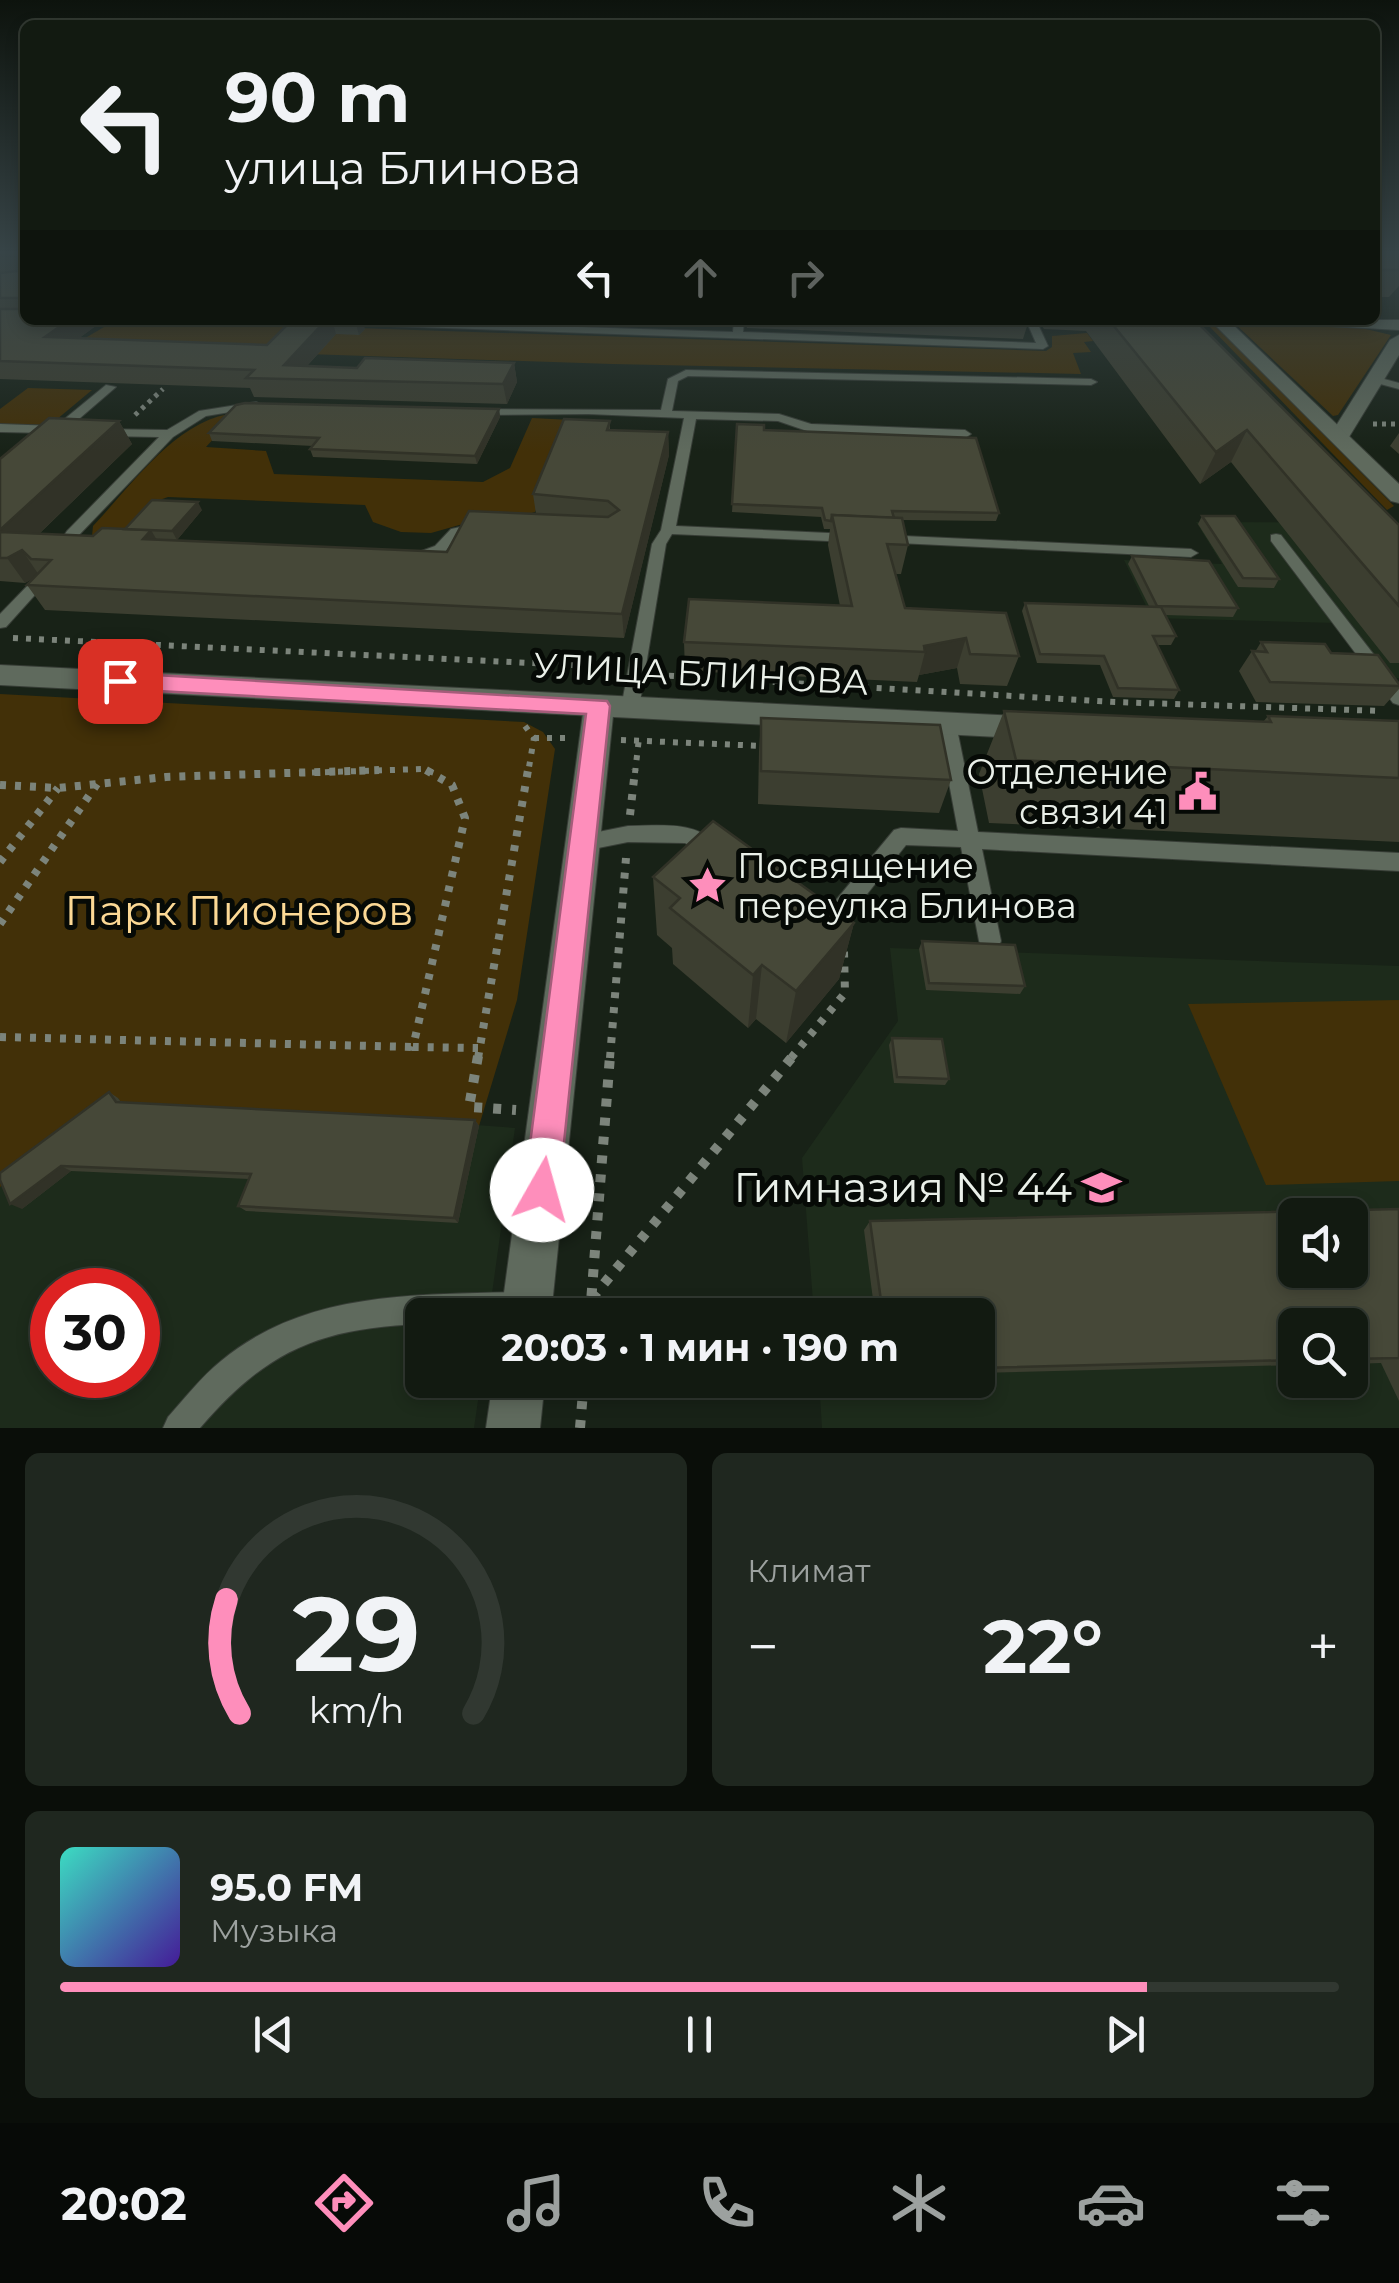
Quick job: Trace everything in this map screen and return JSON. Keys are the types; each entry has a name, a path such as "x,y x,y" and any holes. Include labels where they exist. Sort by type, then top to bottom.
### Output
{"street":[{"path":"1223,325 1399,496"},
{"path":"1339,437 1399,340"},
{"name":"УЛИЦА БЛИНОВА","path":"0,674 1060,729"},
{"path":"529,1298 583,843 624,708"},
{"path":"513,1428 517,1398"}],"lane":[{"path":"545,325 1042,346 1033,325"},
{"path":"738,336 739,325"},
{"path":"666,414 673,379 686,373 1091,382"},
{"path":"1373,379 1399,386"},
{"path":"44,442 110,387"},
{"path":"77,543 72,534 169,434 190,419 218,408 268,405"},
{"path":"464,412 779,418 810,428 966,434"},
{"path":"624,708 636,671 659,544 668,530 690,415"},
{"path":"0,428 78,431"},
{"path":"96,432 169,434"},
{"path":"402,557 421,558 440,549 446,537 468,526 488,527"},
{"path":"668,530 1191,553"},
{"path":"1276,538 1399,698"},
{"path":"62,558 77,543 116,545"},
{"path":"0,622 38,583"},
{"path":"947,724 990,942"},
{"path":"583,843 628,834 689,835 734,867"},
{"path":"809,920 824,931 901,836 1399,862"},
{"path":"179,1428 233,1370 295,1330 355,1314 405,1313"}],"path":[{"path":"1366,424 1399,424"},
{"path":"0,638 636,671 1116,702 1399,712"},
{"path":"591,1298 628,834 624,708"},
{"path":"505,724 524,725 534,738 469,1108 552,1111"},
{"path":"0,784 58,788 166,777 422,769 442,774 457,787 465,818 413,1046"},
{"path":"0,924 97,784"},
{"path":"0,862 58,788"},
{"path":"591,1298 844,993 843,908"},
{"path":"0,1038 478,1048"},
{"path":"580,1428 582,1398"}],"shaded area":[{"path":"1196,522 1399,523 1399,678 1378,678 1336,623 1152,618 1124,560 1222,564"},
{"name":"Гимназия № 44","path":"890,948 1399,966 1399,1428 822,1428 820,1398 995,1398 995,1298 813,1298 802,1158 898,1021"},
{"path":"118,1098 515,1128 491,1298 405,1298 405,1398 478,1398 474,1428 0,1428 0,1187"}],"green space":[{"path":"107,325 266,325 1046,351 1052,347 1052,336 1087,333 1093,341 1084,342 1091,352 1073,353 1081,374 612,364 62,343 87,337"},
{"path":"1236,325 1349,325 1391,335 1338,415 1333,416"},
{"path":"1209,326 1216,326 1394,506 1387,510"},
{"path":"28,388 92,390 50,425 0,424 0,409"},
{"path":"237,413 206,447 266,451 274,474 483,482 510,468 532,418 571,420 535,512 505,521 470,522 431,533 401,532 373,522 365,505 168,497 154,502 120,540 92,536 93,526 176,440 215,417"},
{"name":"Парк Пионеров","path":"0,694 524,722 543,732 555,749 517,1000 479,1126 135,1122 118,1098 0,1187"},
{"path":"1399,1000 1399,1181 1266,1185 1188,1004"}],"building":[{"path":"0,318 20,318 20,325 62,325 45,337 267,345 287,325 321,325 284,365 357,368 365,358 514,363 503,384 246,378 254,370 0,361"},
{"path":"1113,325 1200,325 1399,525 1399,606 1247,430 1216,452"},
{"path":"236,405 499,409 475,456 310,449 319,438 209,433"},
{"path":"49,418 119,421 0,530 0,459"},
{"path":"564,419 610,421 607,430 668,432 622,614 27,585 51,560 31,559 22,550 0,558 0,532 93,536 102,528 151,530 143,539 447,552 469,511 608,517 619,510 608,501 533,494"},
{"path":"737,424 764,425 764,430 976,438 999,513 892,511 894,518 832,515 831,521 825,520 822,508 732,504"},
{"path":"152,500 198,502 172,531 125,529"},
{"path":"832,515 902,518 908,545 887,544 905,608 1006,613 1019,656 970,654 966,638 924,646 925,652 684,642 689,599 852,606"},
{"path":"1202,516 1235,516 1279,579 1243,578"},
{"path":"1132,556 1209,561 1238,608 1157,606"},
{"path":"1025,603 1161,607 1176,636 1153,636 1179,690 1118,688 1104,656 1040,654"},
{"path":"1261,642 1325,644 1331,653 1378,655 1399,686 1270,682 1252,651 1267,652"},
{"path":"1004,711 1271,722 1268,716 1399,721 1399,778 1016,760"},
{"path":"761,718 940,725 951,780 761,771"},
{"path":"713,821 854,923 796,991 762,965 753,975 670,908 680,898 653,877"},
{"path":"922,941 1015,945 1025,986 929,983"},
{"path":"892,1038 942,1039 949,1079 897,1077"},
{"path":"109,1092 116,1102 475,1120 454,1218 238,1206 251,1174 61,1166 10,1204 0,1173"},
{"path":"1399,1209 1399,1358 1368,1359 1368,1308 1278,1308 1278,1360 995,1368 995,1298 881,1298 870,1221 1278,1212 1278,1288 1368,1288 1368,1210"}],"place":[{"name":"Отделение связи 41","path":"1198,792"},
{"name":"Посвящение переулка Блинова","path":"707,886"},
{"name":"Гимназия № 44","path":"1102,1187"}],"route":[{"path":"120,681 599,706 542,1190"}]}
